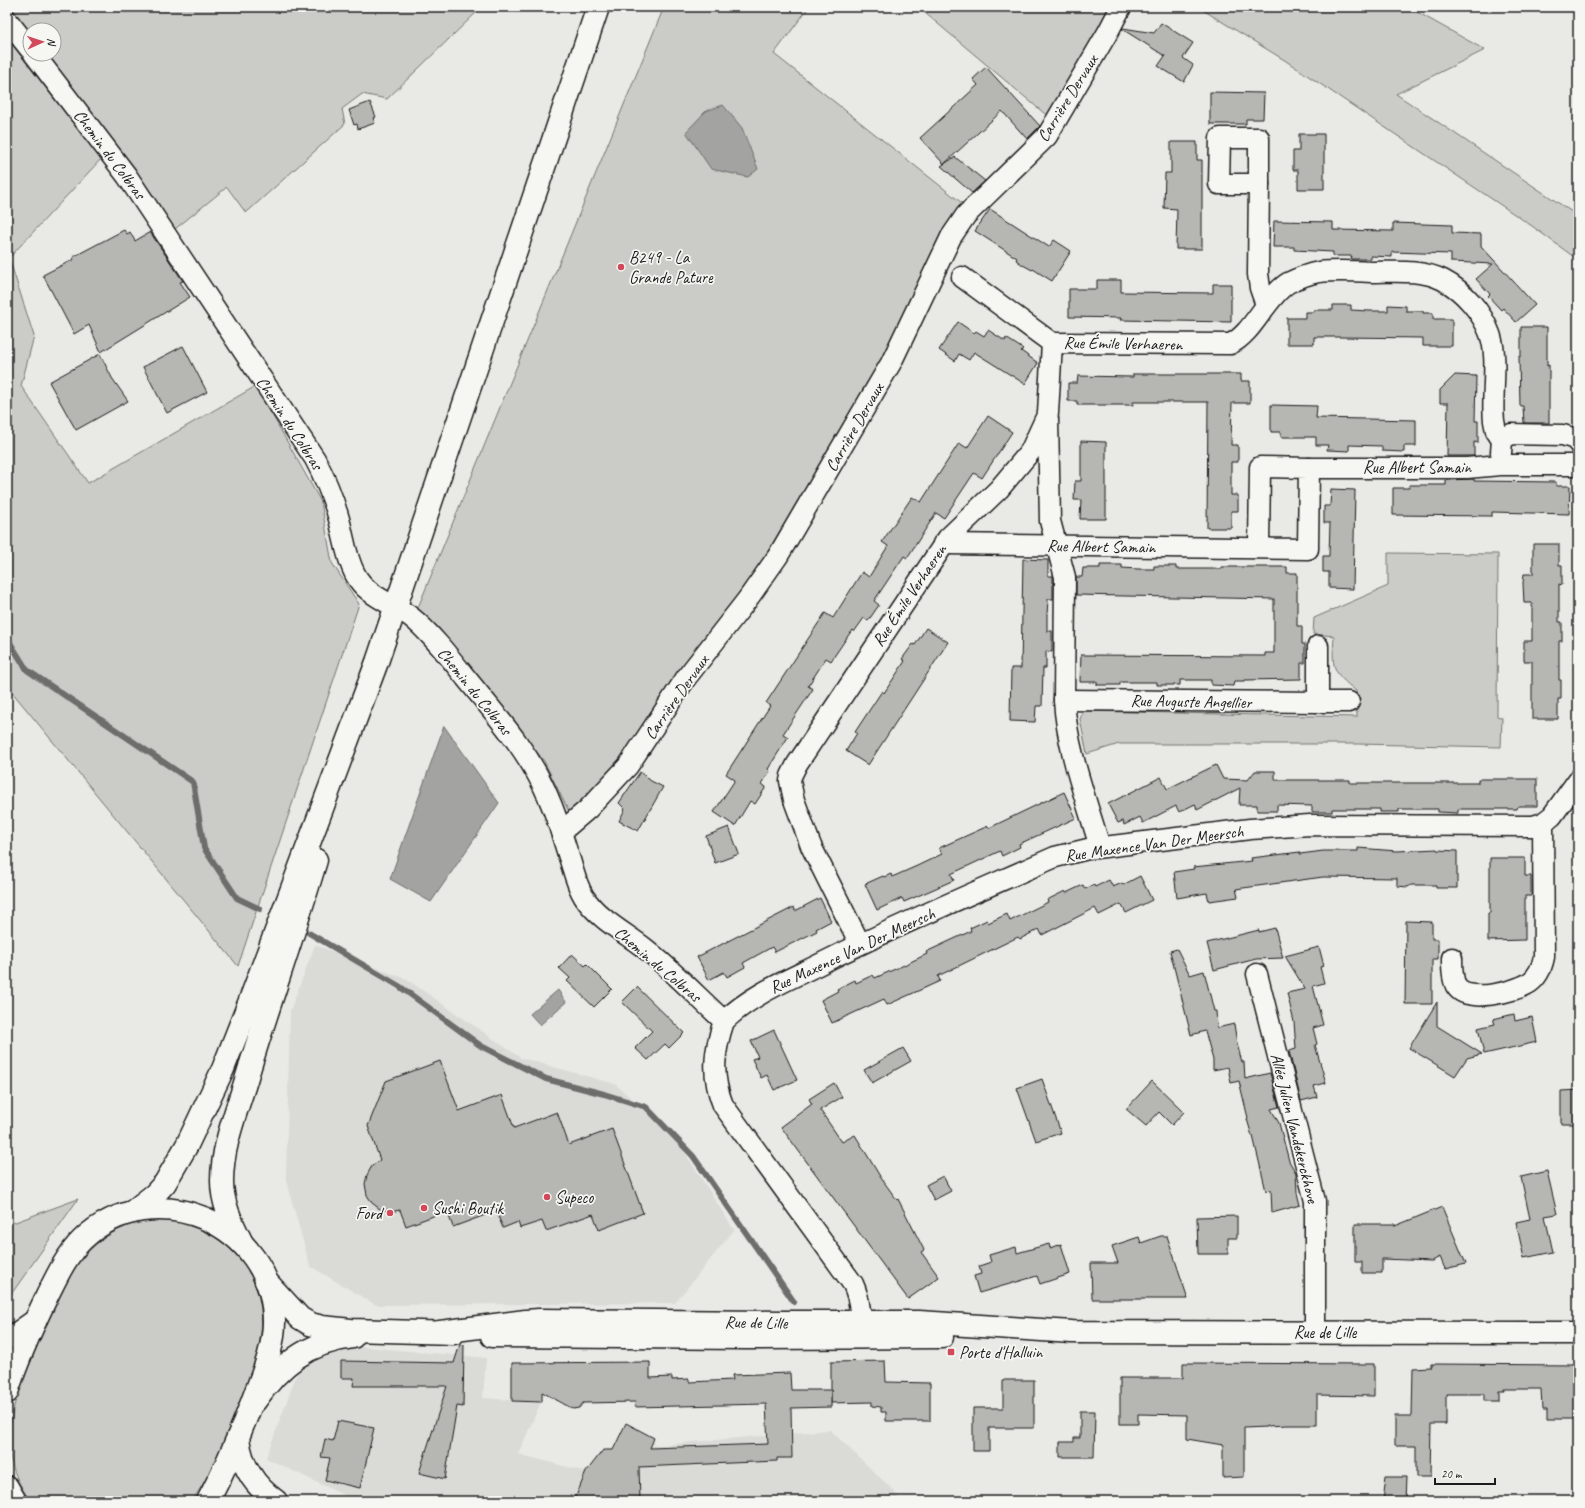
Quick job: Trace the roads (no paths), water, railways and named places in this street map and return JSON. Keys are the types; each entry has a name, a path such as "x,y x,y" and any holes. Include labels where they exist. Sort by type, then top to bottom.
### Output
{"main road":[{"path":"242,1244 227,1210 223,1190 223,1171 228,1140 254,1052 305,897 377,662 598,7"},
{"path":"132,1212 155,1194 165,1183 187,1145 222,1069 249,1003 377,662"},
{"path":"7,1392 14,1370 35,1320 57,1276 74,1249 94,1230 105,1223 132,1212 158,1209 191,1214 218,1224 230,1232 254,1258 266,1281 274,1314 273,1335 263,1374 238,1438 208,1501"},
{"name":"Rue de Lille","path":"266,1281 294,1313 310,1324 336,1329 392,1332 440,1332 526,1337 861,1330 926,1322 1072,1332 1578,1333"},
{"path":"7,1338 18,1333 35,1320"},
{"name":"Rue de Lille","path":"250,1410 263,1390 285,1365 318,1345 336,1340 392,1332"},
{"path":"238,1438 243,1459 250,1476 256,1484 276,1501"},
{"path":"7,1487 15,1501"}],"street":[{"name":"Carrière Dervaux","path":"561,832 588,809 628,766 686,678 770,569 891,363 955,231 966,215 1048,136 1121,7"},
{"path":"7,20 22,39"},
{"name":"Chemin du Colbras","path":"40,62 127,176 315,459 330,489 340,521 349,559 361,584 369,592 412,617 451,659 508,730 541,781 550,800 579,888 592,907 611,924 649,951 724,1021"},
{"path":"1259,184 1258,274 1260,288 1266,305"},
{"name":"Rue Émile Verhaeren","path":"860,944 808,838 792,794 791,776 801,758 943,544 959,525 1011,476 1034,444 1048,413 1052,343 1230,344 1239,339 1281,288 1291,282 1311,274 1325,272 1409,273 1431,276 1443,280 1460,292 1482,317 1491,335 1493,350 1493,417 1496,431 1502,440"},
{"path":"962,277 1052,343"},
{"path":"1048,413 1050,521 1065,577 1064,700 1066,727 1100,847"},
{"path":"1500,465 1502,440 1511,434 1563,435 1575,439 1578,443"},
{"name":"Rue Albert Samain","path":"1259,548 1260,467 1467,468 1500,465 1578,465"},
{"name":"Rue Albert Samain","path":"943,544 1308,549 1309,468"},
{"path":"1318,646 1318,702"},
{"name":"Rue Auguste Angellier","path":"1064,700 1349,702"},
{"path":"1452,958 1453,977 1457,987 1464,992 1476,995 1489,995 1516,989 1530,983 1537,975 1542,966 1544,957 1543,823 1552,816 1578,780"},
{"name":"Rue Maxence Van Der Meersch","path":"724,1021 735,1010 758,995 860,944 1055,858 1078,850 1250,829 1310,824 1532,826 1543,823"},
{"name":"Allée Julien Vandekerckhove","path":"1257,974 1315,1201 1314,1332"},
{"path":"724,1021 716,1054 714,1073 717,1091 722,1105 853,1284 857,1292 861,1330"}],"waterway":[{"path":"7,638 27,670 193,782 204,848 237,898 260,909"},
{"path":"309,933 399,986 481,1046 546,1079 646,1107 693,1156 794,1302"}],"place":[{"name":"B249 - La Grande Pature","path":"621,267"},
{"name":"Supeco","path":"547,1197"},
{"name":"Sushi Boutik","path":"424,1208"},
{"name":"Ford","path":"390,1213"},
{"name":"Porte d'Halluin","path":"951,1352"}]}
